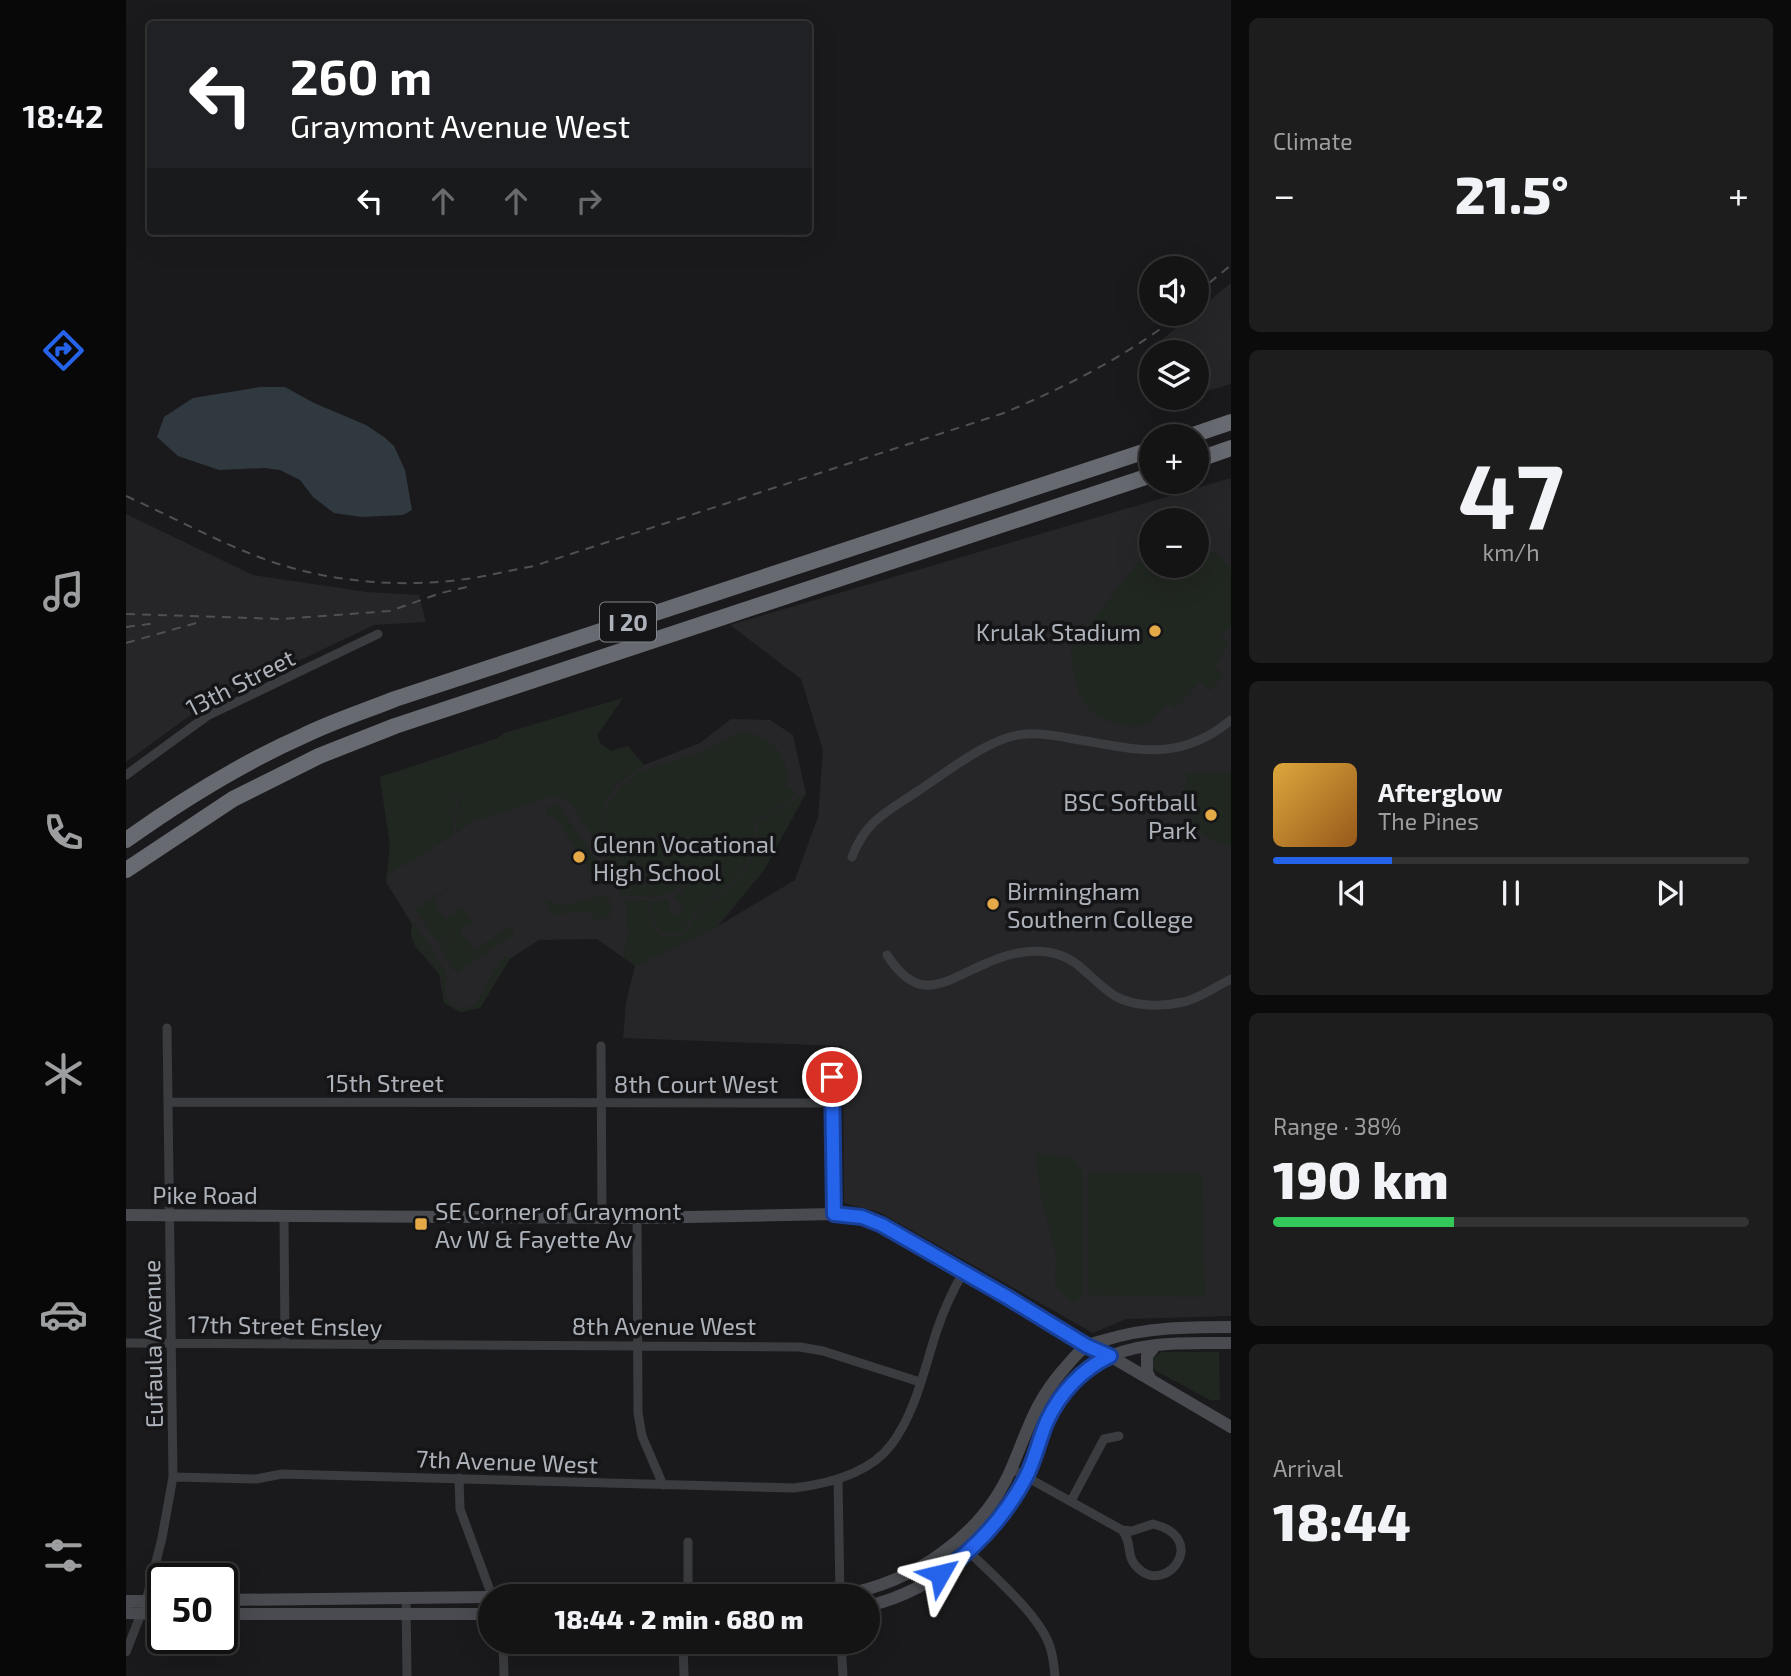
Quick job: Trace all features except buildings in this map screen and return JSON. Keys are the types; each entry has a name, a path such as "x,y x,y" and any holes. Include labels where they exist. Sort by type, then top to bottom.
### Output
{"highway":[{"path":"1209,430 1231,422"},
{"path":"1209,456 1231,448"},
{"name":"I 20","path":"126,840 218,779 305,735 395,699 1139,453"},
{"name":"I 20","path":"126,870 233,799 319,756 395,726 1139,479"}],"main road":[{"name":"Pike Road","path":"126,1215 637,1217 834,1214 862,1217 882,1225 964,1271 1087,1346 1110,1356 1231,1427"},
{"path":"880,1584 920,1567 958,1541 982,1516 1012,1469 1033,1413 1046,1390 1087,1346 1124,1334 1163,1328 1231,1326"},
{"path":"880,1602 909,1592 969,1553 1000,1518 1026,1476 1047,1421 1060,1398 1084,1372 1110,1356 1155,1346 1231,1343"},
{"path":"1151,1380 1147,1372 1147,1356 1155,1346"},
{"path":"238,1600 478,1597"},
{"path":"126,1601 147,1608"},
{"path":"126,1613 147,1606"},
{"path":"238,1614 478,1614"}],"street":[{"name":"13th Street","path":"126,775 207,716 378,634"},
{"path":"852,858 859,839 872,822 968,758 1006,738 1024,734 1047,734 1144,750 1172,750 1192,745 1231,720"},
{"path":"887,955 908,980 932,985 949,982 986,963 1014,953 1053,953 1074,962 1116,996 1156,1006 1185,1002 1231,979"},
{"name":"Eufaula Avenue","path":"126,1652 144,1607 162,1538 173,1478 167,1028"},
{"path":"601,1046 602,1217"},
{"path":"831,1052 834,1214"},
{"name":"15th Street","path":"168,1102 601,1102"},
{"name":"8th Court West","path":"601,1102 833,1103"},
{"path":"284,1216 285,1344"},
{"path":"637,1217 638,1413 642,1436 663,1485"},
{"name":"7th Avenue West","path":"173,1478 256,1479 282,1474 794,1488 824,1485 870,1463 889,1448 906,1421 948,1299 964,1271"},
{"name":"17th Street Ensley","path":"126,1342 401,1345"},
{"name":"8th Avenue West","path":"401,1345 800,1347 823,1351 920,1382"},
{"path":"1071,1501 1104,1439 1119,1436"},
{"path":"1012,1469 1122,1530 1128,1538 1130,1561 1142,1572 1152,1576 1162,1575 1178,1563 1180,1543 1176,1534 1168,1528 1153,1524 1132,1531 1122,1530"},
{"path":"459,1478 460,1509 486,1584"},
{"path":"838,1479 840,1584"},
{"path":"958,1541 1035,1618 1048,1641 1055,1676"},
{"path":"686,1584 688,1542"},
{"path":"406,1598 407,1676"},
{"path":"503,1654 504,1676"},
{"path":"683,1654 684,1676"},
{"path":"842,1654 843,1676"}],"shaded area":[{"path":"1231,283 1231,384 1209,390 1209,340 1162,340 1178,326 1209,326 1209,301"},
{"path":"260,387 285,387 314,403 366,425 384,437 394,446 405,470 412,510 403,515 362,517 334,513 313,497 300,480 280,470 219,470 178,456 157,437 164,417 193,398"},
{"name":"Birmingham Southern College","path":"1231,478 1231,1316 1126,1319 1093,1333 879,1212 844,1203 843,1046 623,1038 626,1002 635,966 597,939 539,940 507,961 480,1008 460,1012 444,1003 439,974 416,947 411,932 412,924 386,882 390,845 380,777 496,739 505,733 623,698 597,735 601,744 611,751 628,746 644,765 700,743 731,719 770,720 793,735 806,793 764,870 718,926 795,880 818,817 823,750 801,679 730,625 1176,494 1209,494 1209,484"},
{"path":"126,514 253,575 367,592 419,595 426,622 374,625 202,707 126,762"},
{"name":"Krulak Stadium","path":"1209,551 1215,553 1231,569 1231,625 1221,637 1229,645 1214,665 1224,675 1210,691 1200,682 1176,708 1168,703 1151,721 1141,726 1117,724 1093,713 1080,696 1076,685 1071,648 1139,561 1139,578 1209,578"},
{"path":"623,698 597,735 601,744 611,751 628,746 644,767 630,775 609,795 602,820 603,834 608,848 618,862 642,884 649,893 648,897 621,895 611,868 572,805 563,798 554,796 473,821 456,833 458,796 440,795 456,797 454,834 396,869 386,882 390,845 380,777 496,739 505,733"},
{"path":"747,733 766,740 780,752 787,770 786,790 791,788 796,796 754,823 752,852 738,875 694,915 681,934 667,933 654,922 650,902 667,899 671,913 680,914 683,910 673,896 684,889 686,868 679,871 683,873 684,879 680,888 667,895 651,897 644,881 648,877 626,867 606,838 603,821 606,807 623,785 639,773 702,752 729,738"},
{"name":"BSC Softball Park","path":"1231,772 1231,847 1209,837 1193,820 1185,797 1185,785 1188,773"},
{"path":"806,793 764,870 715,928 635,966 623,957 628,935 626,901 648,900 652,923 660,934 674,937 684,935 694,920 742,874 751,860 756,844 757,823"},
{"path":"552,805 560,807 608,877 606,882 594,886 587,880 593,882 594,878 556,818 545,814 546,808"},
{"path":"459,881 433,900 445,919 463,908 473,923 438,943 415,909"},
{"path":"604,895 611,902 612,911 608,918 596,920 589,912 551,914 544,896 551,902 565,905"},
{"path":"414,923 445,971 446,998 456,1007 475,1005 502,958 506,955 510,959 480,1008 460,1012 444,1003 440,975 412,938"},
{"path":"511,926 515,933 457,972 452,969 439,945 460,931 474,950"},
{"path":"1035,1154 1072,1157 1083,1173 1083,1295 1073,1303 1055,1285 1056,1254 1041,1196"},
{"path":"1088,1173 1202,1174 1205,1297 1088,1295"},
{"path":"1161,1352 1219,1352 1220,1400 1210,1400 1156,1371 1152,1359"}],"railway":[{"path":"1209,283 1231,265"},
{"path":"126,496 235,547 303,571 385,583 475,578 534,566 1004,413 1096,369 1165,326"},
{"path":"126,614 282,619 390,611 441,593 471,586"},
{"path":"126,627 156,623"},
{"path":"126,643 196,623"}],"place":[{"name":"Krulak Stadium","path":"1155,631"},
{"name":"BSC Softball Park","path":"1211,815"},
{"name":"Glenn Vocational High School","path":"579,857"},
{"name":"Birmingham Southern College","path":"993,904"},
{"name":"SE Corner of Graymont Av W & Fayette Av","path":"421,1224"}],"route":[{"path":"832,1077 834,1214 862,1217 882,1225 1087,1346 1110,1356 1084,1372 1060,1398 1047,1421 1026,1476 1000,1518 969,1553 940,1574"}]}
